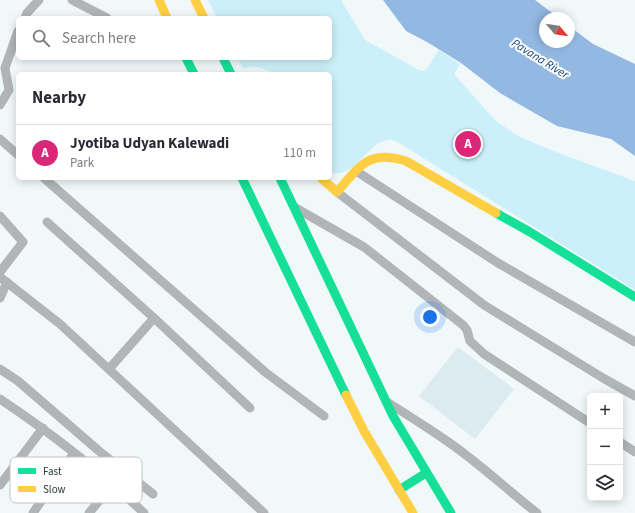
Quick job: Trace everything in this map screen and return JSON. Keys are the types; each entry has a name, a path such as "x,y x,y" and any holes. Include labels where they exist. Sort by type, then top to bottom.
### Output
{"main road":[{"path":"159,0 166,16"},
{"path":"195,0 203,16"},
{"path":"187,60 193,72"},
{"path":"224,60 230,72"},
{"path":"323,180 337,192 366,161 376,156 394,156 406,161 530,232 635,296"},
{"path":"243,180 364,431 413,513"},
{"path":"281,180 393,416 451,513"},
{"path":"399,490 426,473"}],"street":[{"path":"26,16 39,0"},
{"path":"72,0 103,16"},
{"path":"0,105 9,90 5,68 16,37"},
{"path":"0,139 16,153"},
{"path":"356,171 498,263 635,342"},
{"path":"46,180 265,372 324,416"},
{"path":"337,192 484,305 635,396"},
{"path":"294,207 364,247 463,325 467,330 470,341 484,354 587,421"},
{"path":"0,216 23,242 0,272"},
{"path":"48,222 250,408"},
{"path":"0,298 4,280 60,324 264,513"},
{"path":"109,369 154,318"},
{"path":"0,369 18,381 107,457"},
{"path":"0,400 43,428 79,457"},
{"path":"386,401 444,439 538,513"},
{"path":"21,457 43,428"},
{"path":"623,444 635,452"},
{"path":"71,457 74,453"},
{"path":"0,485 10,472"},
{"path":"142,485 153,494"},
{"path":"33,513 40,503"},
{"path":"89,513 97,503"},
{"path":"133,503 144,513"}],"shaded area":[{"path":"208,0 341,0 365,40 419,70 424,71 428,67 439,50 460,64 454,74 495,120 518,136 556,152 635,181 635,290 395,141 384,141 376,145 347,171 339,173 332,172 332,72 272,72 257,67 243,68 238,60 332,60 332,16 216,16"},
{"path":"458,347 514,389 475,439 419,396"}],"water":[{"name":"Pavana River","path":"383,0 535,0 551,12 539,12 539,48 575,48 575,30 593,44 635,64 635,156 611,139 557,126 500,93 461,63 406,31"}],"traffic: fast":[{"path":"187,60 193,72"},
{"path":"224,60 230,72"},
{"path":"243,180 346,395"},
{"path":"281,180 393,416 451,513"},
{"path":"496,213 530,232 635,297"},
{"path":"399,490 426,473"}],"traffic: slow":[{"path":"159,0 166,16"},
{"path":"195,0 203,16"},
{"path":"323,180 337,192 352,174 366,162 382,157 393,158 406,161 496,213"},
{"path":"346,395 364,431 413,513"}],"place":[{"name":"Jyotiba Udyan Kalewadi","path":"468,144"}]}
